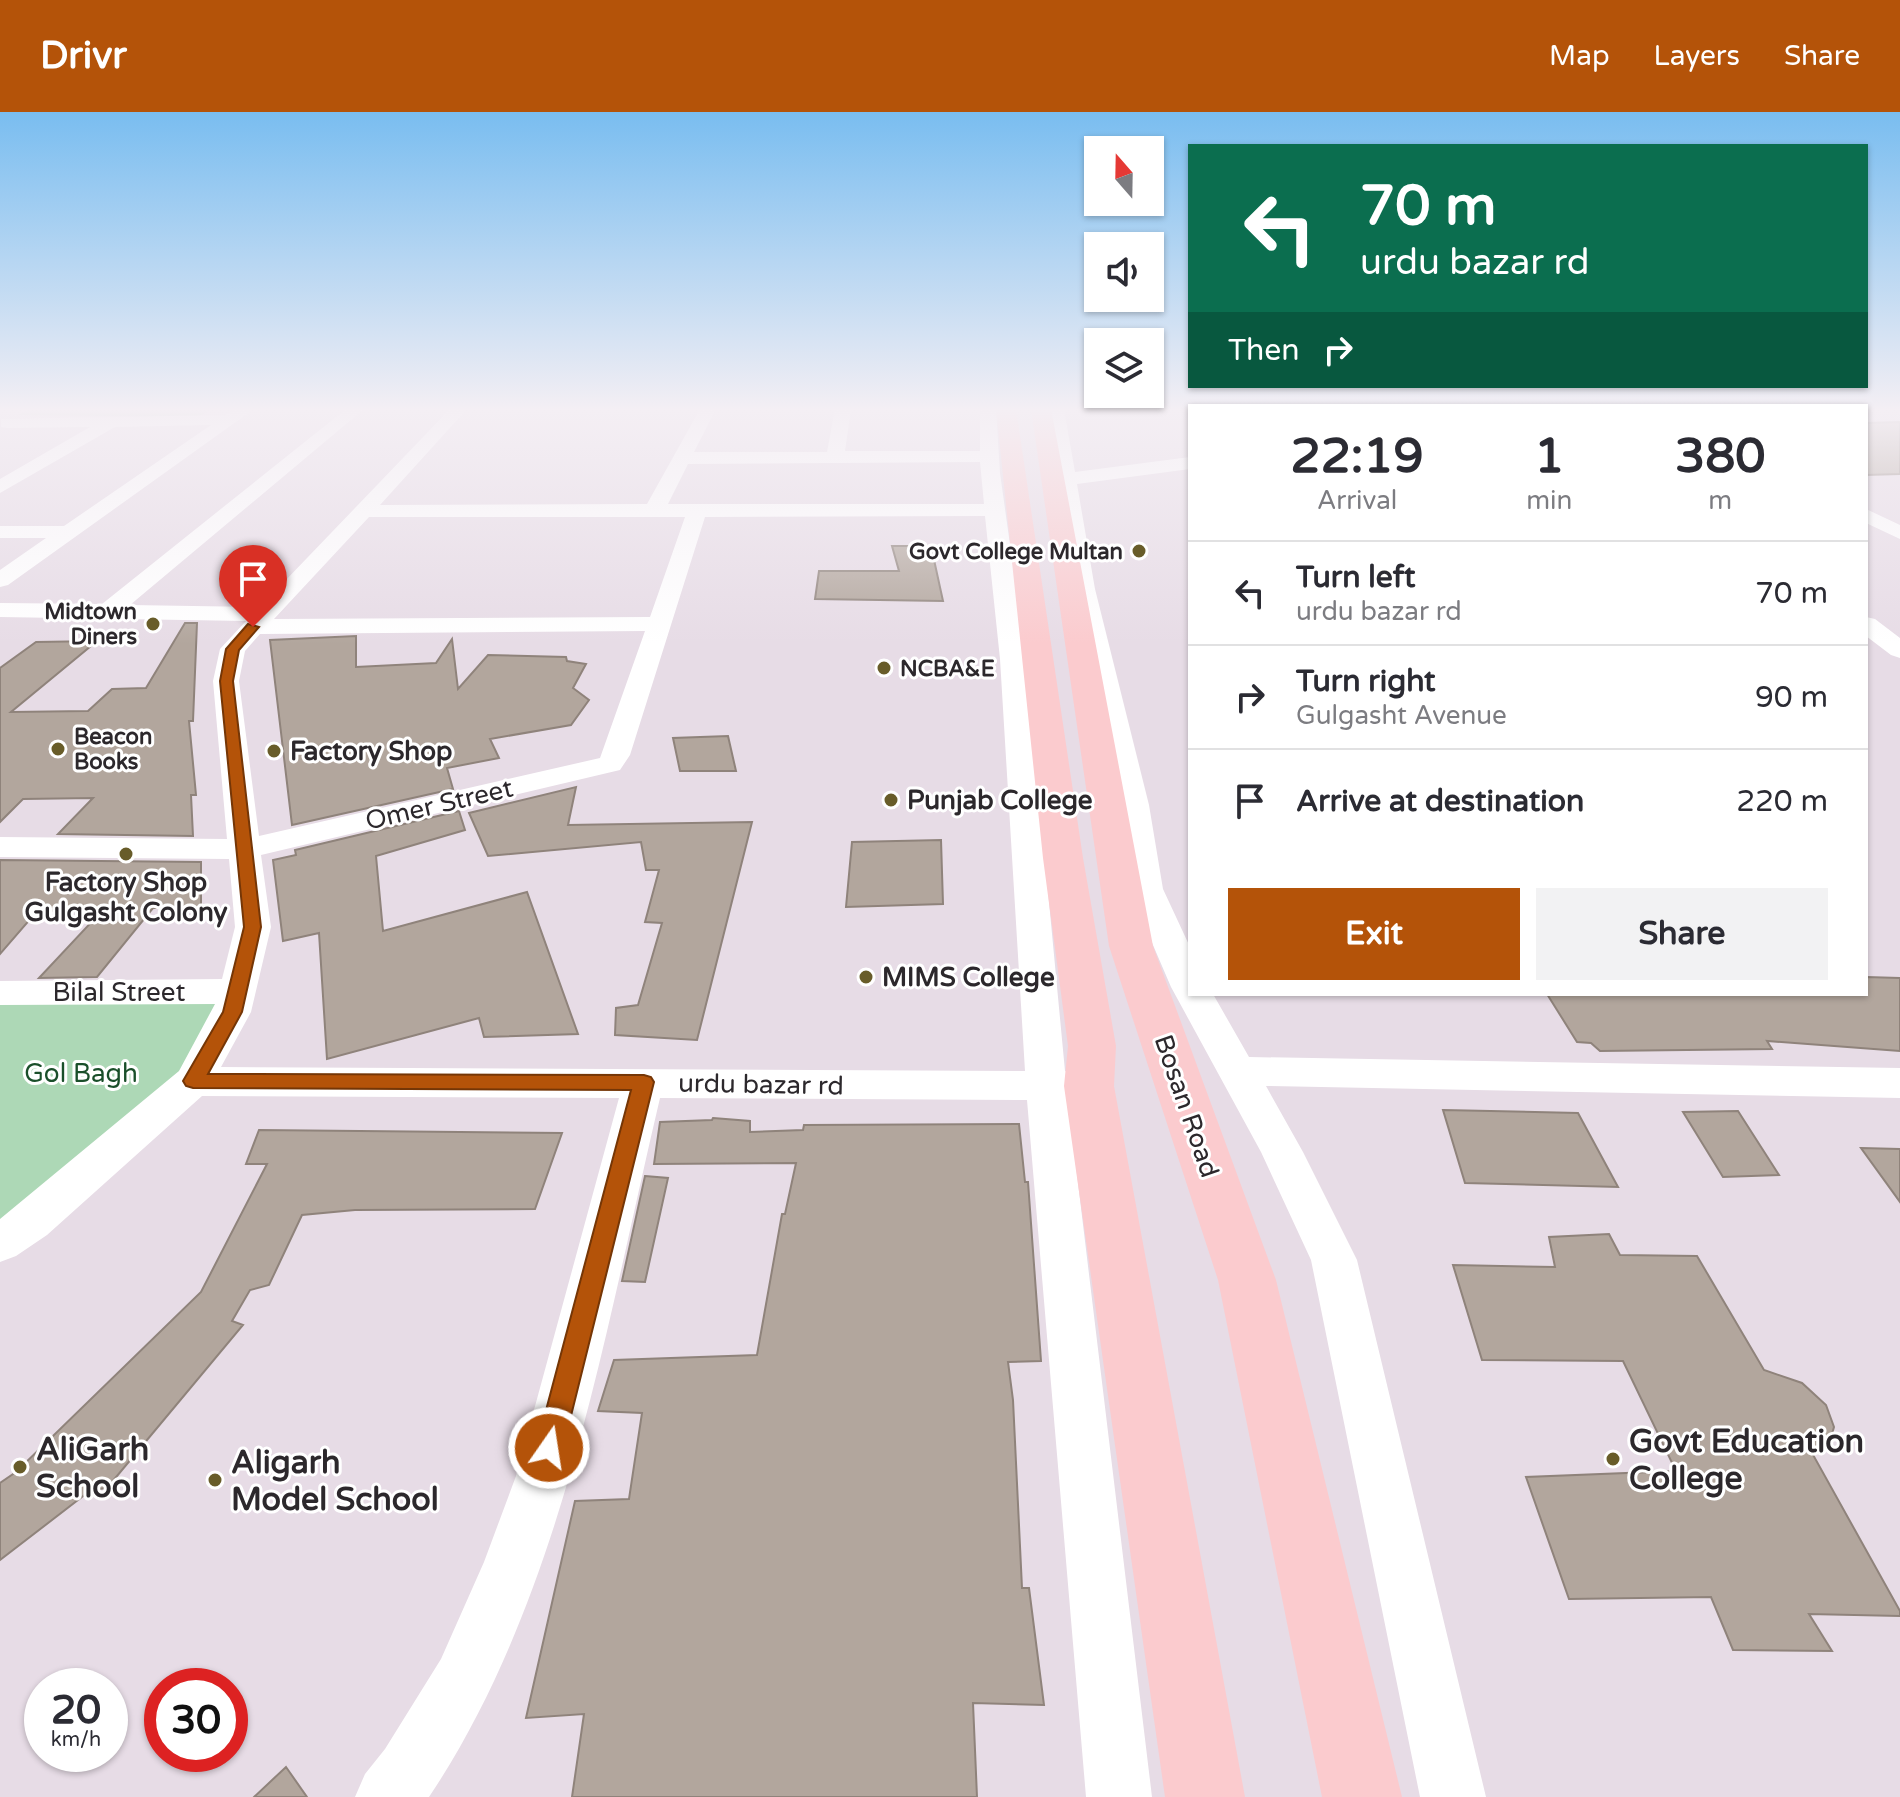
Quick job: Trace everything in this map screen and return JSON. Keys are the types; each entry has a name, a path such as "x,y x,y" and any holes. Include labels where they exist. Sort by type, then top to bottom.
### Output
{"main road":[{"path":"1026,488 1063,858 1092,1046 1067,1086 1205,1797"},
{"name":"Bosan Road","path":"1034,488 1131,946 1247,1280 1362,1797"}],"street":[{"path":"0,580 129,488"},
{"path":"108,611 259,488"},
{"path":"0,1243 31,1222 193,1081 232,1012 253,927 226,681 233,649 383,488"},
{"path":"655,509 667,488"},
{"path":"1001,488 996,510 1067,1086 1119,1797"},
{"path":"1070,488 1083,589 1134,805 1146,889 1188,983"},
{"name":"Omer Street","path":"0,847 246,849 610,764 616,755 697,510"},
{"path":"361,511 996,510"},
{"path":"1868,516 1900,533"},
{"path":"0,532 65,532"},
{"path":"1868,533 1900,533"},
{"path":"0,610 108,611 259,620 657,624"},
{"path":"1868,626 1900,650"},
{"name":"Bilal Street","path":"0,993 238,991"},
{"path":"1195,996 1282,1152 1334,1260 1453,1797"},
{"path":"1235,1071 1900,1083"},
{"name":"urdu bazar rd","path":"193,1081 1067,1086"},
{"path":"388,1797 408,1772 463,1681 510,1570 543,1476 644,1082"}],"green space":[{"name":"Gol Bagh","path":"238,991 193,1081 0,1243 0,993"}],"building":[{"path":"892,546 931,546 943,601 815,599 819,571 899,571"},
{"path":"185,623 197,623 193,721 189,721 196,795 191,795 193,836 58,834 93,798 23,799 0,822 0,668 36,642 97,641 11,712 88,711 112,689 146,688"},
{"path":"356,636 356,667 436,663 452,639 458,689 488,655 566,657 567,661 586,664 573,688 589,700 571,725 490,739 499,758 447,768 453,789 292,825 270,640"},
{"path":"728,736 736,771 680,771 673,738"},
{"path":"576,787 568,825 752,822 697,1040 615,1035 616,1008 638,1005 662,923 645,922 659,870 646,870 641,842 488,856 469,813"},
{"path":"459,811 465,830 376,856 383,931 527,892 578,1034 484,1037 479,1018 327,1059 319,933 283,941 273,860 296,855 295,850"},
{"path":"941,840 943,904 846,907 852,842"},
{"path":"0,860 201,862 201,908 153,908 97,977 39,978 100,913 38,910 0,954"},
{"path":"1868,977 1900,978 1900,1051 1767,1041 1772,1049 1600,1051 1591,1043 1577,1042 1548,996 1868,996"},
{"path":"1443,1110 1578,1113 1618,1187 1465,1183"},
{"path":"1738,1111 1779,1175 1723,1177 1683,1112"},
{"path":"713,1118 750,1121 750,1132 803,1130 804,1125 1019,1124 1025,1182 1028,1182 1041,1361 1008,1362 1013,1400 1022,1588 1029,1588 1044,1705 973,1703 977,1797 572,1797 584,1714 526,1718 575,1501 629,1499 642,1413 598,1411 614,1360 757,1355 782,1214 785,1214 796,1163 654,1164 660,1122"},
{"path":"259,1130 562,1133 535,1209 355,1210 302,1215 269,1285 250,1290 232,1321 243,1325 107,1488 91,1490 0,1560 0,1483 16,1472 201,1292 267,1164 246,1164"},
{"path":"1861,1148 1900,1149 1900,1202"},
{"path":"645,1176 668,1178 645,1282 622,1281"},
{"path":"1609,1234 1620,1255 1697,1256 1764,1370 1802,1383 1826,1405 1834,1427 1829,1444 1812,1453 1900,1616 1809,1614 1832,1651 1733,1650 1711,1597 1569,1599 1526,1477 1676,1471 1623,1361 1482,1360 1453,1265 1555,1267 1549,1237"},
{"path":"286,1767 307,1797 254,1797"}],"place":[{"name":"Govt College Multan","path":"1139,551"},
{"name":"Midtown Diners","path":"153,624"},
{"name":"NCBA&E","path":"884,668"},
{"name":"Beacon Books","path":"58,749"},
{"name":"Factory Shop","path":"274,751"},
{"name":"Punjab College","path":"891,800"},
{"name":"Factory Shop Gulgasht Colony","path":"126,854"},
{"name":"MIMS College","path":"866,977"},
{"name":"Govt Education College","path":"1613,1459"},
{"name":"AliGarh School","path":"20,1467"},
{"name":"Aligarh Model School","path":"215,1480"}],"route":[{"path":"253,627 233,649 226,681 253,927 232,1012 193,1081 644,1082 549,1448"}]}
